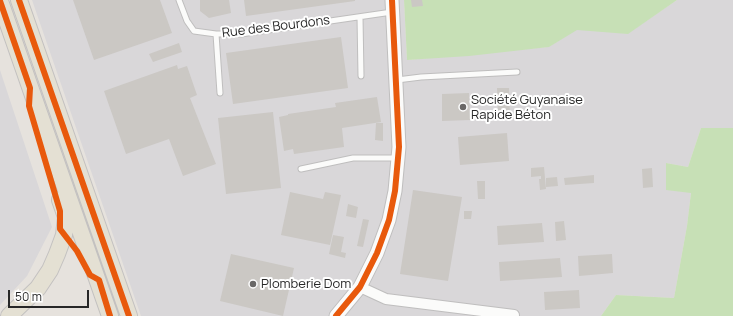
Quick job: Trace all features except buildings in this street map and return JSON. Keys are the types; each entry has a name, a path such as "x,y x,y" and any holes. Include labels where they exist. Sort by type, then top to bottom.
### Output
{"main road":[{"path":"19,0 129,316"},
{"path":"0,1 110,316"},
{"path":"9,316 38,288 50,270 64,235 66,217 41,142 30,88"}],"street":[{"path":"336,316 360,288 377,252 389,220 396,191 399,158 397,80 392,6"},
{"path":"360,288 386,299 514,315"}],"lane":[{"name":"Rue des Bourdons","path":"180,0 187,21 194,31 216,34 241,34 360,17 392,6"},
{"path":"360,17 361,76"},
{"path":"216,34 220,93"},
{"path":"397,80 421,77 517,72"},
{"path":"301,169 353,158 399,158"}],"shaded area":[{"path":"32,0 404,0 407,60 548,47 577,29 628,33 677,0 733,0 733,128 701,128 688,167 666,163 691,193 687,226 674,298 616,295 601,316 141,316"},
{"path":"0,70 52,227 27,276 0,305"}],"green space":[{"path":"404,0 677,0 628,34 577,30 549,47 469,56 407,60"},
{"path":"701,128 733,128 733,316 601,316 616,295 674,298 687,226 691,193 666,190 666,163 688,167"}],"cycle path":[{"path":"19,0 129,316"},
{"path":"336,316 360,287 377,253 389,220 395,191 399,147 392,0"},
{"path":"0,1 30,88 29,106 60,211 60,229 77,251 90,275 99,280 110,316"}],"place":[{"name":"Société Guyanaise Rapide Béton","path":"463,107"},
{"name":"Plomberie Dom","path":"253,284"}]}
